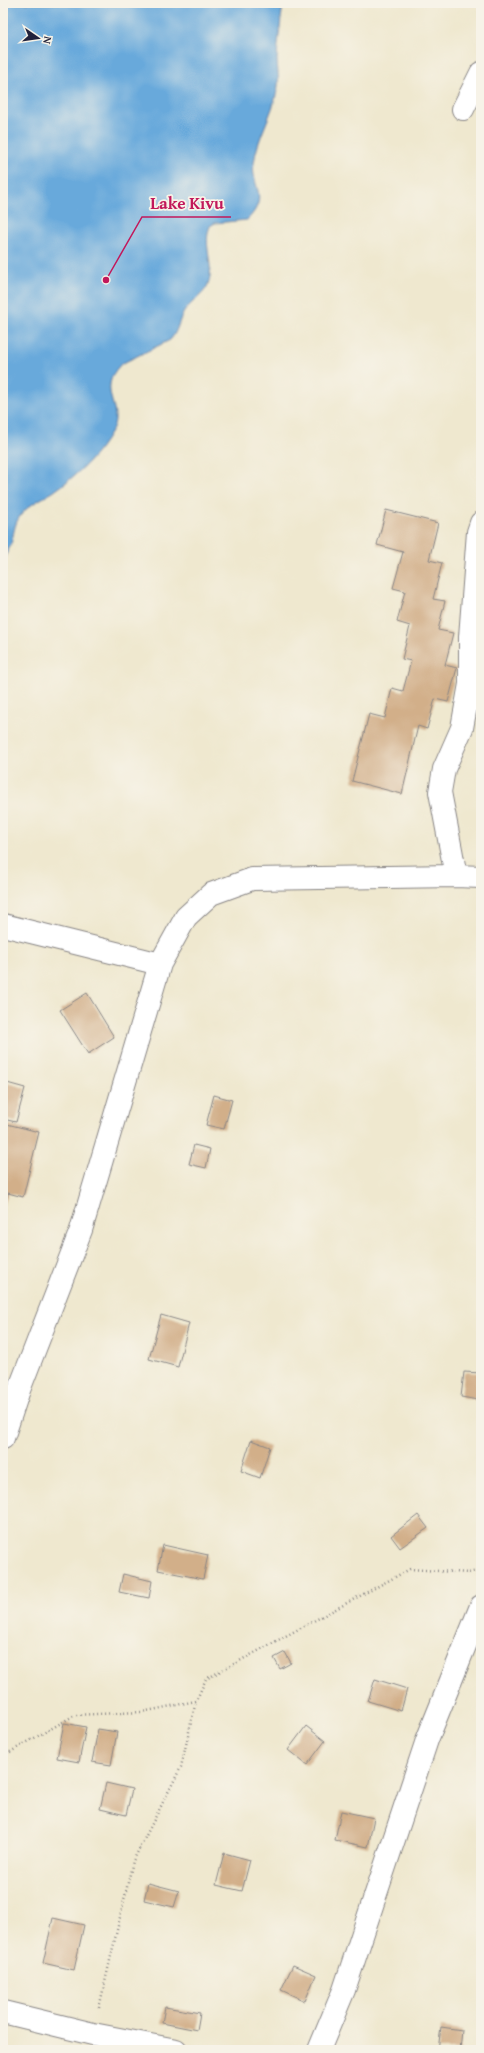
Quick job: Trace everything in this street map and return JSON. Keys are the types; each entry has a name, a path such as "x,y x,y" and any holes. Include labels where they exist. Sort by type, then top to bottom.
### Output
{"street":[{"path":"463,109 481,73"},
{"path":"456,876 440,792 444,768 462,728 470,684 470,637 478,532 481,523"},
{"path":"3,1438 19,1390 81,1230 160,964 186,917 211,894 252,879 456,876 481,877"},
{"path":"3,925 160,964"},
{"path":"319,2050 344,1990 427,1740 481,1606"},
{"path":"3,2012 93,2034 176,2050"}],"path":[{"path":"93,2034 133,1860 181,1767 196,1701 206,1679 410,1569 468,1573 481,1570"},
{"path":"3,1756 75,1715 142,1712 196,1701"}],"water":[{"path":"3,3 283,3 277,58 278,87 272,109 258,145 254,163 259,197 258,204 254,212 247,220 215,223 210,226 207,245 210,264 210,277 207,287 184,312 175,333 170,340 121,364 110,382 115,421 107,439 94,456 62,486 40,499 24,511 14,529 11,544 3,560"}],"building":[{"path":"386,510 438,523 429,560 442,563 433,599 445,601 438,630 453,633 445,665 457,668 448,702 435,699 427,729 418,726 402,794 352,781 369,714 385,718 392,688 403,691 411,661 402,659 410,626 397,622 405,591 393,588 403,552 377,545"},
{"path":"87,993 114,1037 88,1054 60,1010"},
{"path":"7,1083 25,1088 16,1122 3,1119 3,1098"},
{"path":"214,1095 232,1100 224,1129 206,1125"},
{"path":"3,1123 39,1132 23,1197 8,1193 3,1209"},
{"path":"194,1145 210,1149 206,1168 189,1164"},
{"path":"161,1315 189,1323 178,1367 149,1359"},
{"path":"464,1372 481,1373 479,1400 461,1397"},
{"path":"251,1440 270,1447 260,1478 241,1471"},
{"path":"418,1515 428,1528 400,1548 391,1536"},
{"path":"163,1545 208,1555 203,1579 158,1570"},
{"path":"123,1574 152,1581 149,1598 119,1592"},
{"path":"285,1652 291,1663 280,1669 274,1658"},
{"path":"375,1679 407,1689 401,1711 368,1701"},
{"path":"64,1723 86,1727 79,1762 57,1758"},
{"path":"306,1726 325,1741 307,1765 288,1750"},
{"path":"98,1729 117,1732 111,1765 92,1762"},
{"path":"106,1783 132,1789 126,1815 100,1809"},
{"path":"341,1811 374,1818 368,1847 335,1840"},
{"path":"224,1853 250,1860 242,1891 216,1885"},
{"path":"148,1883 179,1891 174,1907 144,1900"},
{"path":"53,1918 84,1925 74,1970 43,1963"},
{"path":"293,1965 316,1975 305,2001 281,1990"},
{"path":"165,2007 200,2013 197,2030 162,2023"},
{"path":"441,2027 462,2030 460,2050 438,2050"}],"place":[{"name":"Lake Kivu","path":"106,280"}]}
